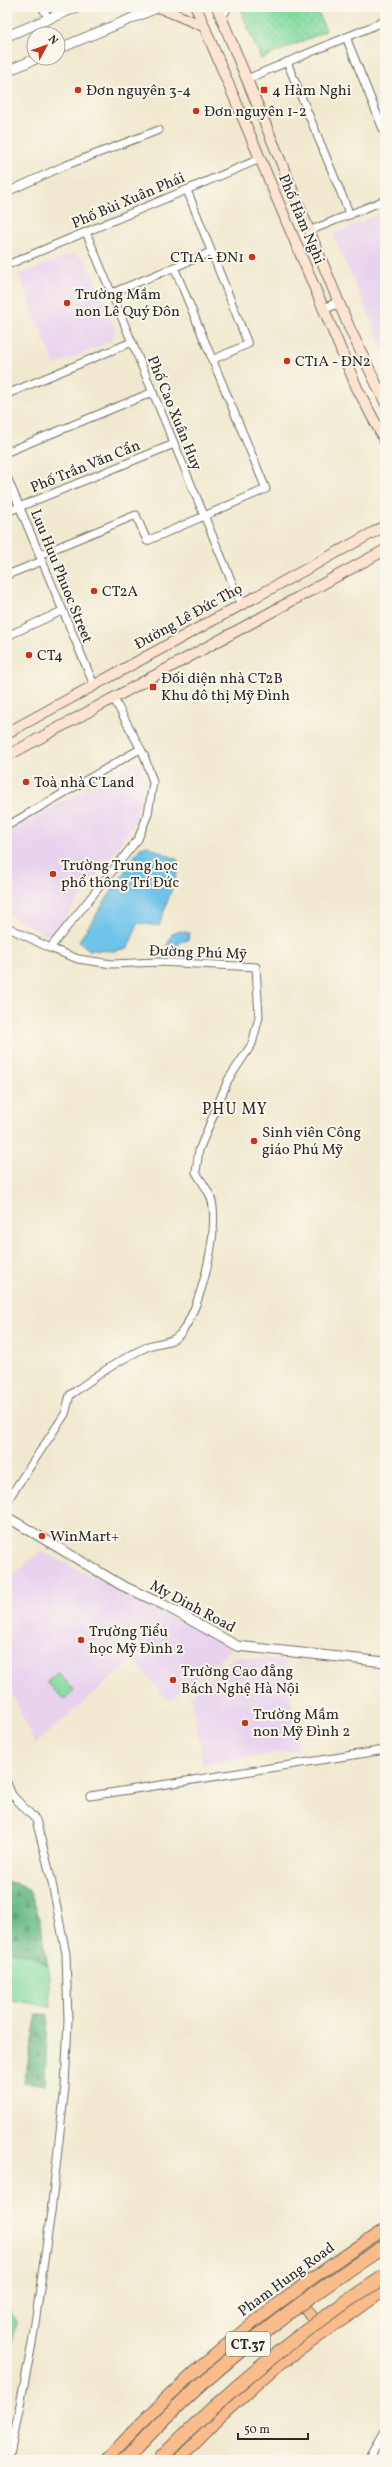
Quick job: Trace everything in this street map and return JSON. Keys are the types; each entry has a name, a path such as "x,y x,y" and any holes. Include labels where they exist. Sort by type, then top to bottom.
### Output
{"highway":[{"name":"CT.37","path":"125,2460 188,2396 239,2351 308,2298 385,2246"},
{"name":"CT.37","path":"159,2460 204,2414 255,2370 309,2328 385,2276"}],"main road":[{"path":"158,7 203,26"},
{"name":"Phố Hàm Nghi","path":"196,7 357,388 385,441"},
{"name":"Phố Hàm Nghi","path":"217,7 339,302 385,402"},
{"name":"Đường Lê Đức Thọ","path":"7,733 385,526"},
{"path":"7,756 385,550"},
{"name":"Pham Hung Road","path":"106,2460 142,2422 218,2350 294,2291 385,2229"},
{"path":"178,2460 219,2418 273,2369 323,2332 385,2290"},
{"path":"294,2291 323,2332"}],"street":[{"path":"42,7 49,19"},
{"path":"7,36 77,7"},
{"path":"66,46 158,7"},
{"path":"221,17 227,7"},
{"path":"248,79 385,21"},
{"path":"346,37 385,134"},
{"path":"287,62 350,215"},
{"path":"7,71 26,63"},
{"path":"7,192 64,166 159,130"},
{"name":"Phố Bùi Xuân Phái","path":"7,265 260,159"},
{"path":"187,190 248,344 212,360"},
{"path":"309,231 385,200"},
{"name":"Phố Cao Xuân Huy","path":"86,232 241,604"},
{"path":"112,293 211,252"},
{"path":"7,576 40,558 136,515 147,541 266,489 174,267"},
{"path":"324,309 339,302"},
{"path":"7,394 132,342"},
{"path":"7,452 153,392"},
{"name":"Phố Trần Văn Cẩn","path":"7,512 174,444"},
{"name":"Luu Huu Phuoc Street","path":"7,477 94,685"},
{"path":"7,636 62,611"},
{"path":"50,948 140,832 148,814 153,782 140,749 114,699"},
{"path":"7,826 140,749"},
{"name":"Đường Phú Mỹ","path":"7,927 50,948 78,959 112,964 159,962 256,967 259,1017 252,1044 228,1080 199,1150 196,1172 211,1198 213,1238 197,1300 180,1334 172,1340 150,1346 116,1362 70,1395 65,1414 7,1502"},
{"name":"My Dinh Road","path":"7,1517 121,1585 164,1605 237,1646 385,1662"},
{"path":"90,1796 385,1750"},
{"path":"7,1783 12,1796 36,1820 51,1878 66,1954 68,2020 65,2087 51,2212 32,2344 9,2460"},
{"path":"368,2460 385,2431"}],"shaded area":[{"path":"385,211 385,351 333,235"},
{"name":"Trường Mầm non Lê Quý Đôn","path":"74,253 85,260 115,330 111,341 55,365 19,275"},
{"name":"Trường Trung học phổ thông Trí Đức","path":"137,760 145,780 136,821 51,938 7,914 7,833"},
{"name":"Trường Tiểu học Mỹ Đình 2","path":"41,1551 232,1649 169,1702 133,1659 35,1744 7,1682 7,1580"},
{"name":"Trường Mầm non Mỹ Đình 2","path":"237,1656 285,1660 298,1750 203,1764 191,1696"}],"green space":[{"path":"243,7 316,7 326,31 261,59 243,16"},
{"path":"58,1672 74,1690 63,1700 47,1682"},
{"path":"7,1882 22,1885 29,1891 33,1898 41,1927 48,1966 34,1956 7,1950"},
{"path":"7,1950 34,1956 48,1966 51,2007 7,1999"},
{"path":"37,2014 47,2014 48,2017 45,2085 24,2082"},
{"path":"7,2310 10,2310 17,2321 10,2355 7,2356"}],"water":[{"path":"148,846 178,860 178,870 159,926 138,923 128,948 114,951 89,950 79,941 141,847"},
{"path":"180,931 189,933 188,940 179,942 177,950 167,946 172,934"}],"place":[{"name":"Đơn nguyên 3-4","path":"78,90"},
{"name":"4 Hàm Nghi","path":"264,90"},
{"name":"Đơn nguyên 1-2","path":"196,111"},
{"name":"CT1A - ĐN1","path":"252,257"},
{"name":"Trường Mầm non Lê Quý Đôn","path":"67,303"},
{"name":"CT1A - ĐN2","path":"287,361"},
{"name":"CT2A","path":"94,591"},
{"name":"CT4","path":"29,655"},
{"name":"Đối diện nhà CT2B Khu đô thị Mỹ Đình","path":"153,687"},
{"name":"Toà nhà C'Land","path":"26,782"},
{"name":"Trường Trung học phổ thông Trí Đức","path":"53,874"},
{"name":"Sinh viên Công giáo Phú Mỹ","path":"254,1141"},
{"name":"WinMart+","path":"42,1536"},
{"name":"Trường Tiểu học Mỹ Đình 2","path":"81,1640"},
{"name":"Trường Cao đẳng Bách Nghệ Hà Nội","path":"173,1680"},
{"name":"Trường Mầm non Mỹ Đình 2","path":"245,1723"}],"district":[{"name":"PHU MY","path":"235,1108"}]}
